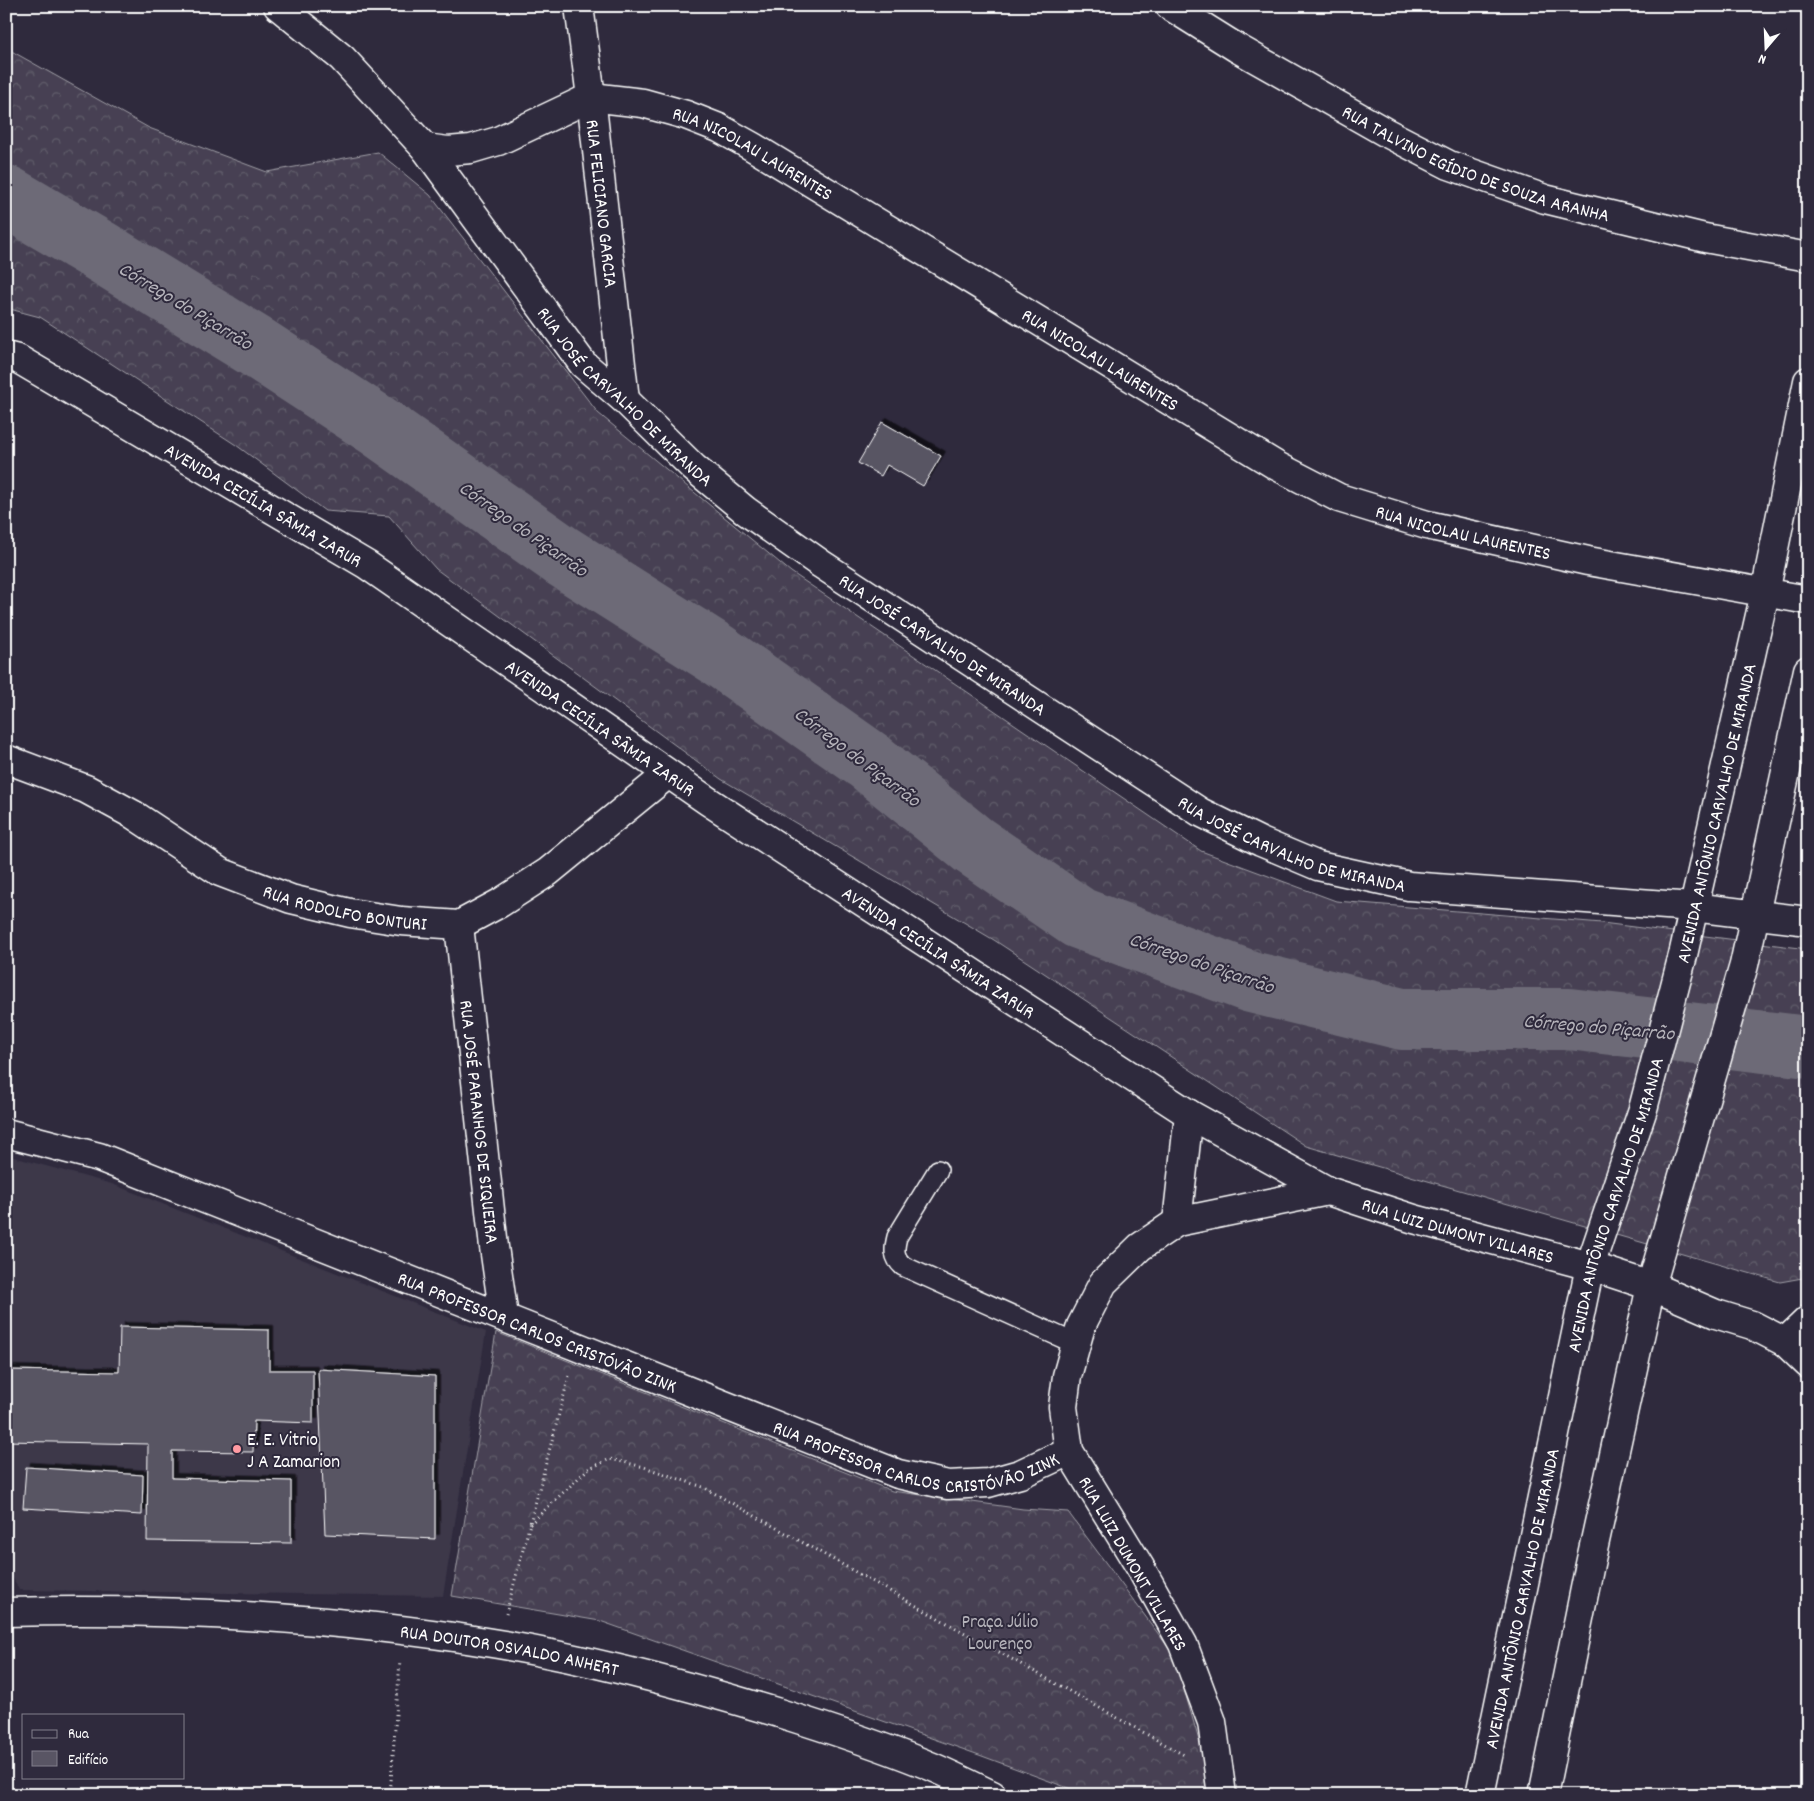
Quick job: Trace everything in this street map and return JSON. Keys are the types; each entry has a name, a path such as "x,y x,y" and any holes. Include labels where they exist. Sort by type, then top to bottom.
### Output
{"street":[{"name":"RUA JOSÉ CARVALHO DE MIRANDA","path":"278,6 342,58 425,148 583,364 625,400 694,468 746,511 821,564 1200,812 1318,866 1410,886 1693,907 1808,920"},
{"name":"RUA FELICIANO GARCIA","path":"579,6 625,400"},
{"name":"RUA TALVINO EGÍDIO DE SOUZA ARANHA","path":"1170,6 1237,48 1385,132 1449,165 1545,199 1705,238 1808,257"},
{"path":"425,148 448,151 463,150 498,141 591,97"},
{"name":"RUA NICOLAU LAURENTES","path":"591,97 643,104 686,115 719,128 1277,466 1339,498 1427,525 1588,561 1808,600"},
{"name":"AVENIDA CECÍLIA SÂMIA ZARUR","path":"6,356 18,359 35,368 367,564 668,774 1189,1114"},
{"name":"AVENIDA ANTÔNIO CARVALHO DE MIRANDA","path":"1480,1795 1590,1266 1643,1109 1683,955 1764,593 1808,382"},
{"path":"1543,1795 1592,1554 1651,1286 1744,965 1808,670"},
{"name":"RUA RODOLFO BONTURI","path":"6,759 86,788 134,815 220,872 291,899 350,913 392,920 459,925"},
{"path":"459,925 500,903 548,872 668,774"},
{"name":"RUA JOSÉ PARANHOS DE SIQUEIRA","path":"459,925 494,1247 504,1317"},
{"path":"1177,1222 1189,1114"},
{"name":"RUA LUIZ DUMONT VILLARES","path":"1189,1114 1328,1191 1414,1219 1590,1266 1651,1286 1716,1314 1752,1325 1785,1342 1808,1364"},
{"name":"RUA PROFESSOR CARLOS CRISTÓVÃO ZINK","path":"6,1133 99,1157 898,1474 948,1485 988,1483 1020,1474 1069,1451"},
{"name":"RUA LUIZ DUMONT VILLARES","path":"1221,1785 1212,1722 1183,1644 1140,1567 1069,1451 1063,1407 1067,1376 1081,1326 1103,1283 1140,1247 1177,1222 1328,1191"},
{"path":"1785,1342 1808,1320"},
{"name":"RUA DOUTOR OSVALDO ANHERT","path":"6,1612 60,1610 282,1619 402,1631 498,1644 628,1671 725,1696 819,1726 922,1763 992,1795"}],"lane":[{"path":"938,1170 897,1237 894,1248 897,1261 903,1266 1076,1344"}],"path":[{"path":"498,1644 578,1346"},
{"path":"530,1524 588,1469 610,1459 703,1487 1221,1785"},
{"path":"390,1795 402,1631"}],"shaded area":[{"name":"E. E. Vitrio J A Zamarion","path":"6,1155 112,1184 486,1332 443,1596 19,1590 6,1565"}],"green space":[{"path":"6,48 149,128 267,172 378,152 430,195 598,413 791,572 1201,851 1336,901 1602,923 1808,949 1808,1277 1780,1282 1306,1146 994,940 721,779 436,569 389,516 325,511 236,445 40,317 6,308"},
{"name":"Praça Júlio Lourenço","path":"496,1332 892,1491 1023,1509 1068,1512 1174,1655 1200,1744 1208,1795 1087,1795 600,1621 452,1596"}],"building":[{"path":"882,422 941,456 923,486 887,465 881,476 858,463"},
{"path":"120,1327 269,1330 269,1370 313,1370 313,1423 254,1421 253,1452 172,1451 172,1478 291,1481 291,1543 147,1541 148,1444 6,1441 6,1370 119,1372"},
{"path":"318,1369 435,1376 435,1539 325,1534"},
{"path":"26,1467 143,1475 142,1515 23,1508"}],"waterway":[{"name":"Córrego do Piçarrão","path":"6,196 258,348 378,426 562,556 717,654 869,761 973,845 1079,918 1251,982 1402,1019 1569,1019 1808,1047"}],"place":[{"name":"E. E. Vitrio J A Zamarion","path":"237,1449"}]}
